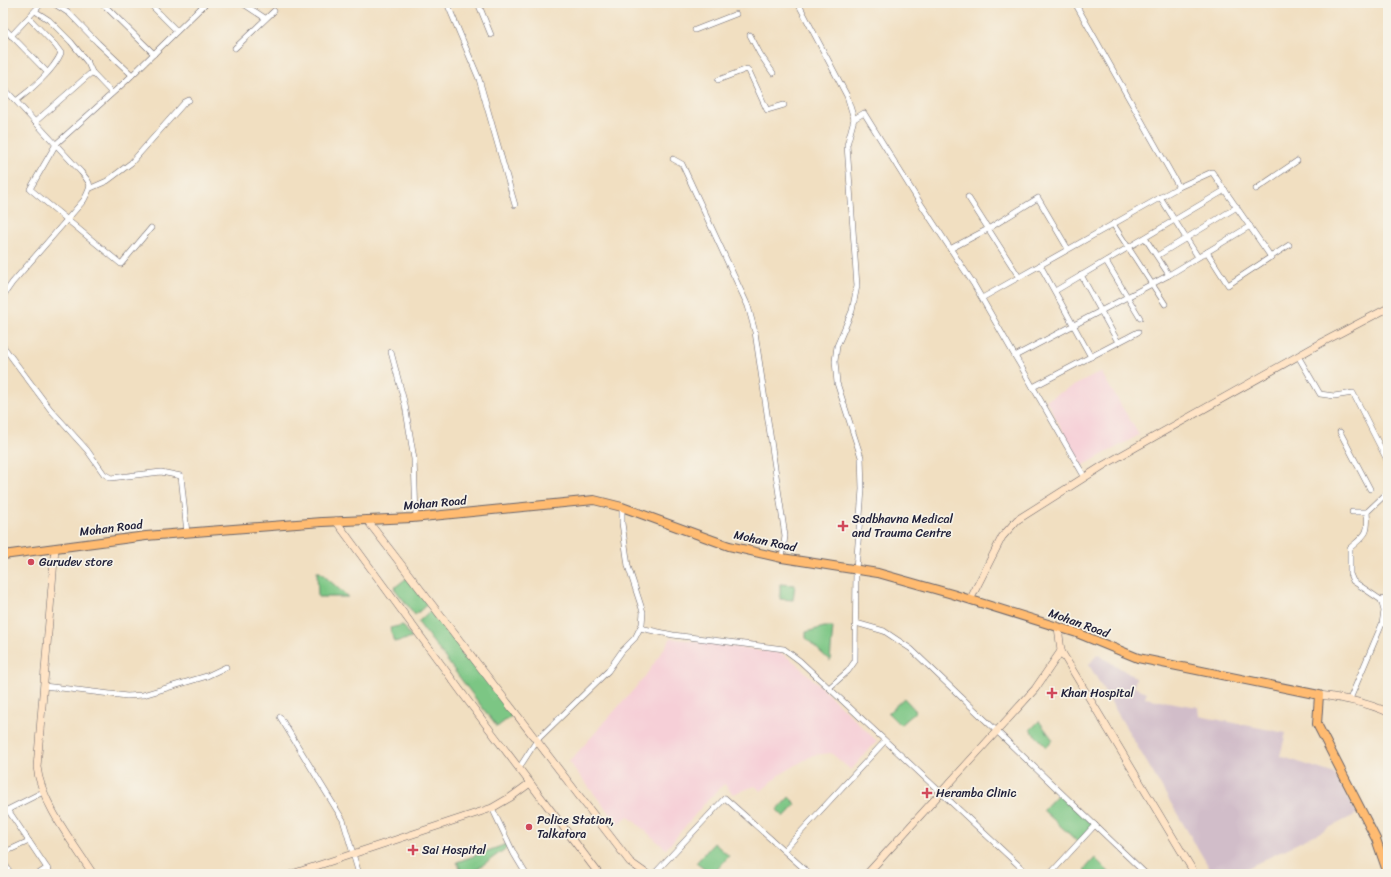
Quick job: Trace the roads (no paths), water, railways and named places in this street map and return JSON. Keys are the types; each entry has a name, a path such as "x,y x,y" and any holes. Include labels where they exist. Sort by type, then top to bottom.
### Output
{"main road":[{"name":"Mohan Road","path":"3,555 146,536 336,521 416,517 594,500 622,506 729,546 782,558 878,573 1058,627 1138,658 1319,695"},
{"path":"1319,695 1317,724 1376,839 1388,873"}],"street":[{"path":"11,36 42,3"},
{"path":"53,3 70,14 132,75"},
{"path":"102,3 154,54"},
{"path":"150,3 177,31"},
{"path":"151,228 121,264 30,189 56,144 132,75 206,3"},
{"path":"242,3 265,18"},
{"path":"448,3 479,79 515,205"},
{"path":"478,3 491,35"},
{"path":"798,3 847,96 854,119 847,145 857,286 852,311 837,346 835,361 837,383 861,457 862,488 856,570 855,661 848,671 829,688"},
{"path":"1075,3 1179,187"},
{"path":"35,10 49,20 71,42 88,64 92,72 112,93"},
{"path":"235,48 274,11"},
{"path":"695,30 736,14"},
{"path":"16,101 32,89 47,72 59,57 60,51 29,18"},
{"path":"3,27 47,72"},
{"path":"750,35 760,54 773,72"},
{"path":"718,80 747,69 766,110 784,105"},
{"path":"35,122 92,72"},
{"path":"3,87 90,182 90,188 84,200 12,283 3,296"},
{"path":"90,188 107,181 131,162 188,100"},
{"path":"854,119 864,113 982,298 1084,476"},
{"path":"673,159 682,164 748,306 755,332 785,536 782,558"},
{"path":"1256,190 1297,161"},
{"path":"982,298 1160,197 1212,172 1271,257"},
{"path":"1055,291 1225,190"},
{"path":"968,197 1019,277"},
{"path":"1160,197 1198,257"},
{"path":"950,249 988,229 1038,198 1068,249"},
{"path":"1156,256 1236,207"},
{"path":"1113,224 1165,304"},
{"path":"1015,356 1169,275 1250,226"},
{"path":"1145,238 1169,275"},
{"path":"1207,252 1228,285 1289,245"},
{"path":"1106,261 1140,318"},
{"path":"1040,265 1091,357"},
{"path":"1081,275 1118,342"},
{"path":"970,600 1002,537 1017,520 1084,476 1298,356 1388,308"},
{"path":"1033,387 1138,332"},
{"path":"3,346 50,409 87,450 104,474 111,478 161,472 181,476 187,533"},
{"path":"391,352 405,405 414,459 416,517"},
{"path":"1298,356 1320,394 1334,396 1354,393 1388,462"},
{"path":"1340,432 1370,489"},
{"path":"1352,512 1367,512 1388,492"},
{"path":"519,768 537,740 608,671 622,651 635,638 640,628 643,612 628,566 622,523 622,506"},
{"path":"1350,699 1382,624 1384,611 1381,600 1353,581 1350,574 1350,548 1366,533 1368,526 1367,512"},
{"path":"368,520 630,862 647,874"},
{"path":"336,521 465,698 599,874"},
{"path":"55,548 37,767 43,792 55,814 93,874"},
{"path":"1381,600 1388,598"},
{"path":"856,623 884,631 911,648 1146,874"},
{"path":"1058,627 1061,651 1195,874"},
{"path":"640,628 673,635 784,649 800,661 1028,874"},
{"path":"867,874 1035,689 1061,651"},
{"path":"44,686 127,696 143,695 207,676 226,667"},
{"path":"1319,695 1350,699 1388,712"},
{"path":"280,717 343,820 352,855 359,874"},
{"path":"784,850 885,741"},
{"path":"292,874 313,871 352,855 492,808 511,797 530,783"},
{"path":"43,792 5,811 51,874"},
{"path":"654,874 725,798 810,874"},
{"path":"492,808 514,854 526,874"},
{"path":"1050,874 1095,825"},
{"path":"3,853 28,841"},
{"path":"3,861 11,874"},
{"path":"38,874 47,868"}],"place":[{"name":"Sadbhavna Medical and Trauma Centre","path":"843,526"},
{"name":"Gurudev store","path":"31,562"},
{"name":"Khan Hospital","path":"1052,693"},
{"name":"Heramba Clinic","path":"927,793"},
{"name":"Police Station, Talkatora","path":"529,827"},
{"name":"Sai Hospital","path":"413,850"}]}
